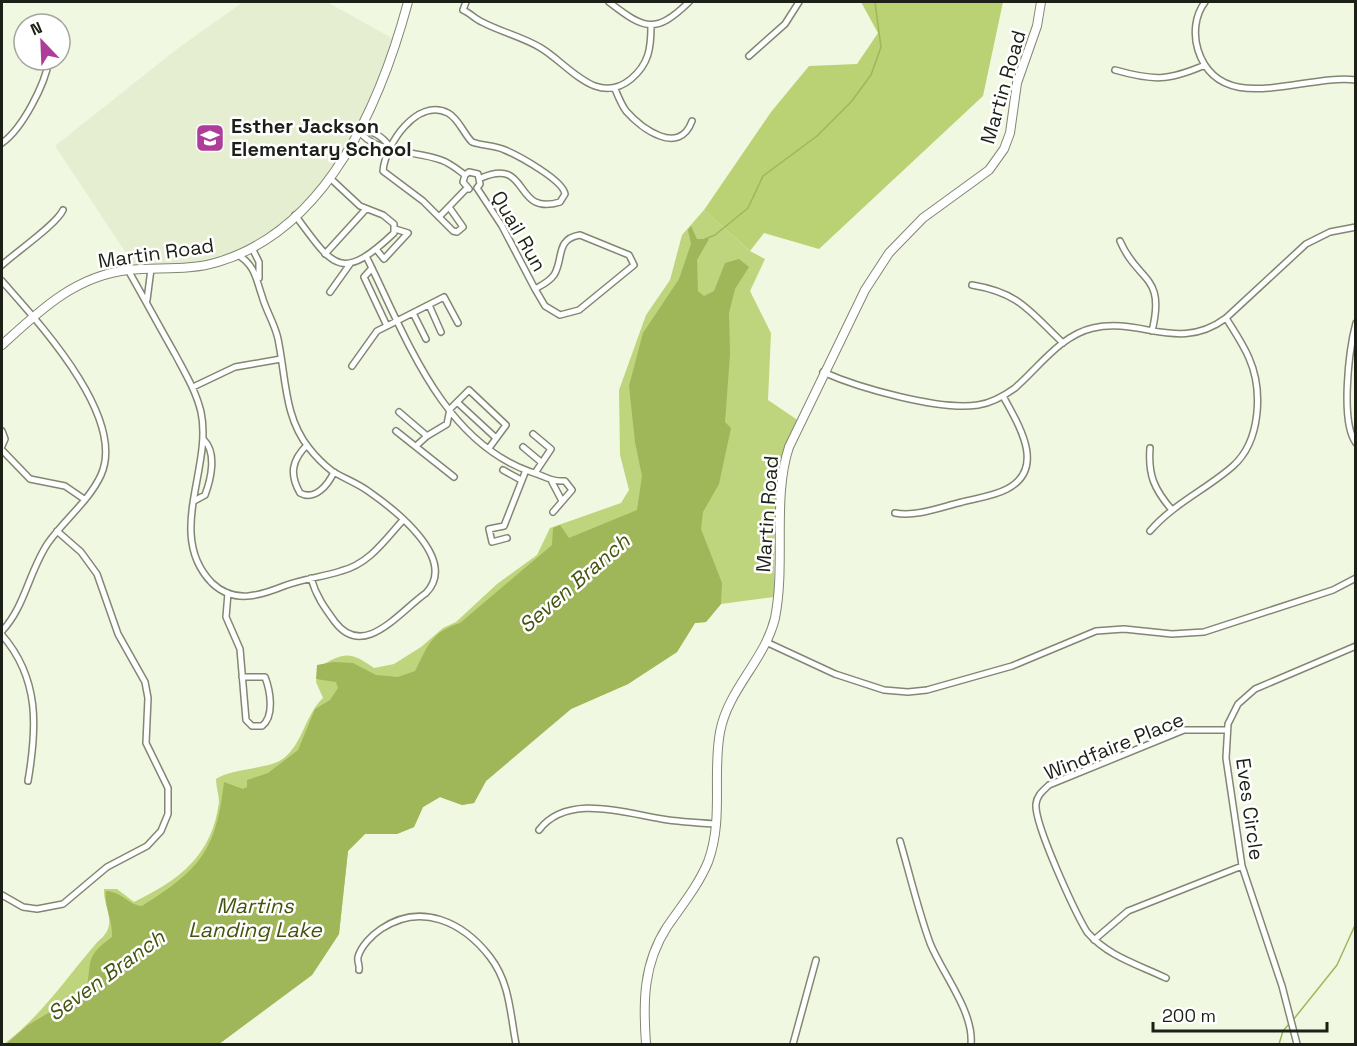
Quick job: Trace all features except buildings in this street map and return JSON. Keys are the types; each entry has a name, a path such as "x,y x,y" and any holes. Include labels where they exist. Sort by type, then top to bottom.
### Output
{"street":[{"name":"Martin Road","path":"2,345 55,298 76,285 128,270 197,267 238,255 252,248 295,215 330,178 359,130 388,69 408,2"},
{"path":"466,2 463,10 480,21 540,47 593,86 604,90 615,89 636,75 646,63 651,48 651,26"},
{"path":"609,2 634,21 651,26 672,19 689,2"},
{"path":"749,56 785,24 799,2"},
{"name":"Martin Road","path":"646,1044 643,1007 648,969 662,937 703,874 717,824 718,746 721,725 730,703 766,642 778,599 784,460 823,372 865,290 889,253 923,218 988,170 1004,149 1010,133 1017,83 1037,26 1041,2"},
{"path":"1205,2 1197,18 1195,35 1198,50 1205,66 1222,81 1243,89 1324,79 1356,80"},
{"path":"1115,70 1143,78 1162,80 1205,66"},
{"path":"2,143 15,133 24,118 44,72"},
{"path":"615,89 627,111 657,136 668,139 679,136 687,130 692,121"},
{"path":"449,207 462,222 461,230 453,231 423,201 384,175 383,168 390,148 418,114 446,112 455,119 472,142 504,150 522,160 561,184 565,194 560,202 541,204 531,199 515,178 507,172 496,172 481,178 477,188"},
{"path":"359,130 363,137 390,148 441,160 465,175 474,172 481,178"},
{"name":"Quail Run","path":"465,175 463,182 467,188 477,188 502,226 534,289 549,310 560,315 574,313 633,269 634,261 629,255 588,236 573,236 561,247 553,276 534,289"},
{"path":"330,178 366,209 383,215 394,224 396,229 408,233 384,258 376,249"},
{"path":"439,217 467,188"},
{"path":"325,255 366,209"},
{"path":"2,265 29,241 56,223 63,210"},
{"path":"295,215 325,255 333,261 350,264"},
{"path":"823,372 869,390 956,405 980,405 1003,396 1063,343 1080,332 1100,326 1174,335 1193,334 1211,328 1226,318 1306,244 1330,232 1356,227"},
{"path":"330,292 350,264 376,249 396,229"},
{"path":"1120,241 1154,290 1157,309 1152,331"},
{"path":"252,248 259,262 259,285"},
{"path":"238,255 250,264 276,332 290,411 306,445 320,462 368,490 403,519 427,546 435,568 436,579 426,593 379,631 360,638 345,633 319,601 311,578"},
{"path":"366,256 428,378 450,410 489,448 552,482 562,501"},
{"path":"372,267 364,277 387,326"},
{"path":"149,307 147,291 151,269"},
{"path":"128,270 193,387 201,412 204,440 190,530 196,558 210,581 228,593 242,597 256,596 311,578 342,571 362,562 376,551 403,519"},
{"path":"2,281 65,356 104,431 106,449 104,467 97,483 57,531 39,558 15,614 2,633 24,668 34,710 35,741 28,781"},
{"path":"972,285 996,289 1014,298 1063,343"},
{"path":"352,366 377,332 444,297 458,323"},
{"path":"429,305 441,332"},
{"path":"413,313 426,339"},
{"path":"1150,531 1172,510 1234,465 1246,450 1253,434 1256,393 1254,372 1226,318"},
{"path":"1356,323 1347,416 1349,432 1356,443"},
{"path":"193,387 235,367 281,359"},
{"path":"416,446 447,423 450,410 469,390 506,425 489,448"},
{"path":"895,513 912,514 998,493 1017,482 1026,465 1028,447 1003,396"},
{"path":"457,402 496,438"},
{"path":"399,412 427,436"},
{"path":"2,431 5,439 2,448 30,479 65,486 84,499"},
{"path":"396,431 454,477"},
{"path":"533,434 551,448 536,473"},
{"path":"194,501 205,495 210,476 211,451 204,440"},
{"path":"306,445 296,456 292,465 300,493 308,496 315,494 327,484 334,472"},
{"path":"523,447 541,462"},
{"path":"1150,448 1148,467 1152,481 1172,510"},
{"path":"502,470 521,480"},
{"path":"507,538 492,542 489,530 504,526 526,470"},
{"path":"552,482 566,481 572,490 553,512"},
{"path":"2,895 23,907 38,909 63,904 107,867 147,846 161,831 168,814 168,788 146,743 148,698 145,682 118,634 97,573 81,552 57,531"},
{"path":"766,642 835,674 884,690 908,692 1012,666 1096,631 1124,629 1172,634 1203,632 1333,590 1356,578"},
{"path":"228,593 226,617 240,649 242,677 246,720 252,726 262,726 268,720 270,712 269,686 265,677 242,677"},
{"name":"Eves Circle","path":"1297,1044 1282,986 1242,866 1227,758 1227,730 1238,704 1255,689 1356,645"},
{"name":"Windfaire Place","path":"1166,978 1118,958 1094,940 1079,918 1036,813 1036,802 1040,793 1064,778 1184,730 1227,730"},
{"path":"539,830 553,817 595,807 673,821 717,824"},
{"path":"900,841 930,942 966,1014 972,1036 971,1044"},
{"path":"1094,940 1128,911 1242,866"},
{"path":"359,970 359,956 363,948 384,927 405,918 421,915 450,922 481,946 499,970 510,1002 516,1044"},
{"path":"793,1044 816,960"}],"shaded area":[{"name":"Esther Jackson Elementary School","path":"243,2 327,2 401,43 361,126 335,171 277,229 244,251 192,265 136,268 55,146 177,49"},
{"path":"861,2 1003,2 983,96 819,249 764,233 750,251 704,210 771,112 809,66 857,64 878,33"},
{"name":"Martins Landing Lake","path":"704,210 750,251 765,259 750,291 771,333 768,400 799,421 783,461 779,483 776,506 774,597 721,604 706,622 695,623 677,652 628,684 571,709 486,781 474,803 462,805 440,797 423,807 414,827 397,834 365,834 348,851 339,934 312,975 219,1044 4,1044 41,1010 107,932 109,921 104,889 117,889 134,902 179,875 201,852 209,837 219,802 216,779 232,772 278,762 296,745 312,712 323,698 316,682 319,667 341,656 353,656 374,668 394,664 421,647 443,628 456,622 497,584 537,555 550,528 621,503 629,490 620,455 619,390 646,315 670,280 682,235"}],"water":[{"name":"Martins Landing Lake","path":"691,226 697,239 709,239 697,260 698,291 704,296 714,291 725,263 739,259 749,267 735,289 729,313 730,354 725,422 731,428 719,484 703,512 701,529 722,583 721,604 706,622 695,623 677,652 628,684 571,709 486,781 474,803 462,805 440,797 423,807 414,827 397,834 365,834 348,851 339,934 312,975 219,1044 6,1044 28,1025 86,991 93,955 112,937 106,891 142,906 179,881 202,856 210,841 221,805 224,782 243,789 247,787 247,780 268,773 298,750 315,709 330,700 338,688 336,682 316,679 317,665 333,662 353,663 376,675 398,677 415,671 427,647 436,636 460,623 552,545 553,528 560,525 569,538 637,510 642,476 635,442 629,386 643,333 679,279 691,244 688,230"}],"waterway":[{"name":"Seven Branch","path":"705,239 715,235 748,208 763,176 817,136 851,102 871,75 881,47 875,2"},
{"path":"1293,1020 1337,965 1356,923"},
{"path":"1279,1044 1283,1031 1290,1023"}],"place":[{"name":"Esther Jackson Elementary School","path":"210,138"}]}
